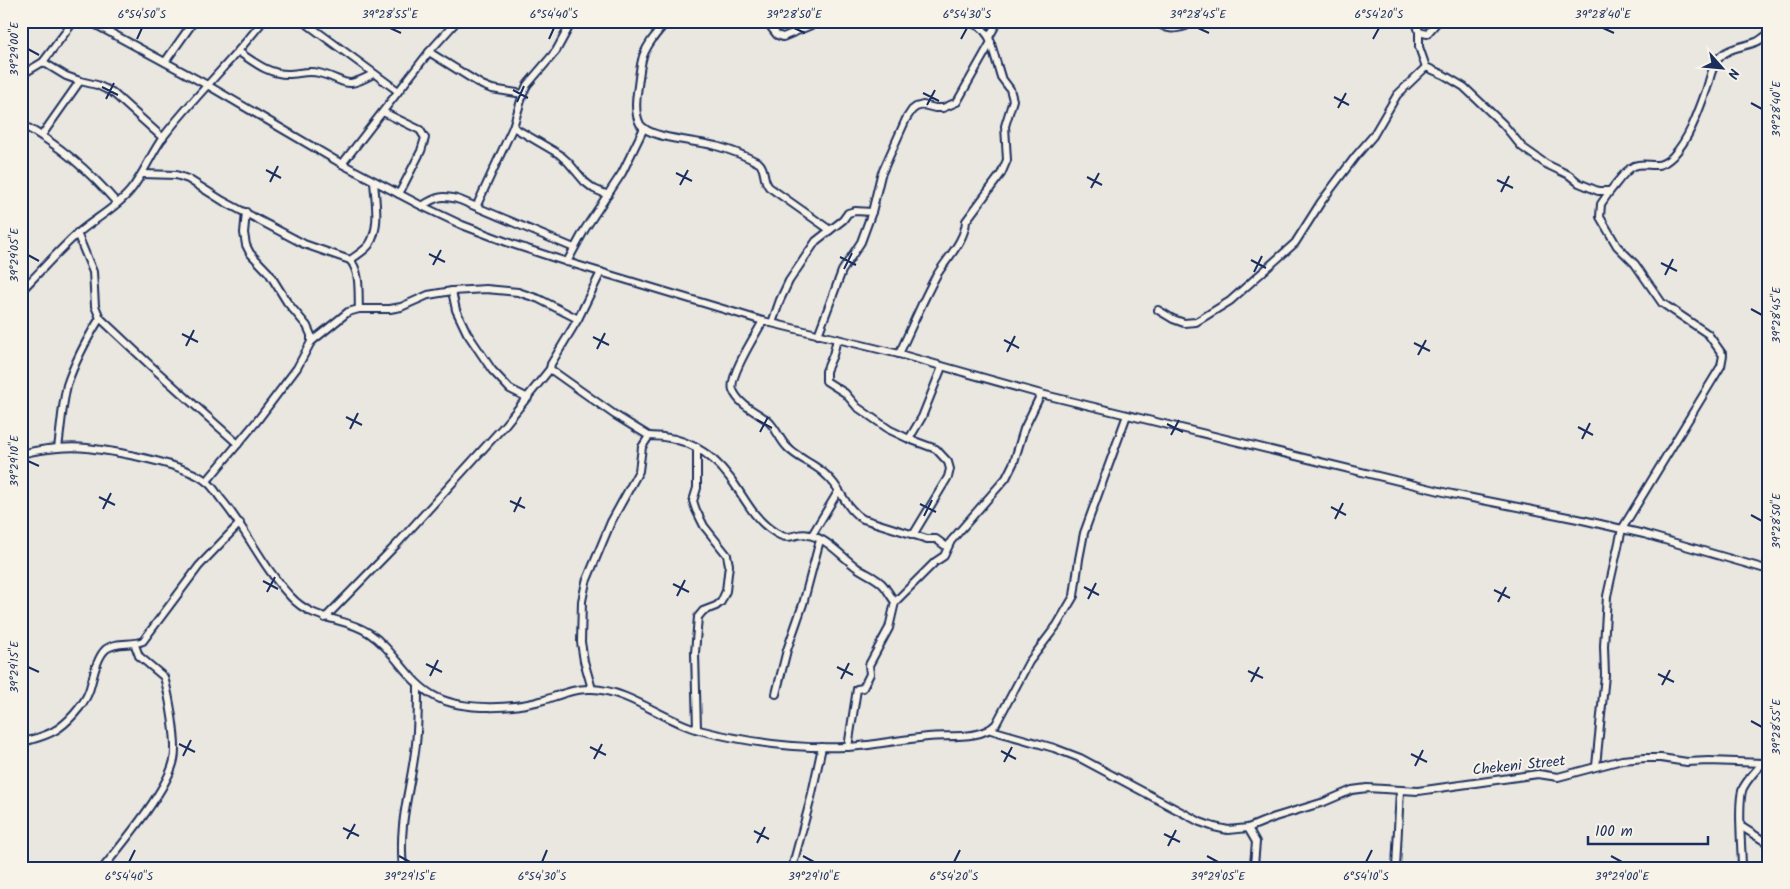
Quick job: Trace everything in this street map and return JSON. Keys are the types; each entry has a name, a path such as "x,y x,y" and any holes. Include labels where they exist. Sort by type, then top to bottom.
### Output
{"street":[{"path":"21,75 43,62 74,21"},
{"path":"89,21 209,86 342,164 422,206 462,225 567,262 763,321 818,336 899,354 1041,394 1452,494 1578,518 1769,570"},
{"path":"165,62 194,21"},
{"path":"21,291 78,233 129,192 163,138 239,52 263,21"},
{"path":"303,21 398,91"},
{"path":"342,164 429,52 457,21"},
{"path":"667,21 642,58 636,106 638,118 644,128 671,138 719,146 759,163 763,168 765,182 769,186 830,230"},
{"path":"766,21 777,35 782,37 821,21"},
{"path":"899,354 936,276 962,236 966,228 966,221 1001,174 1007,160 1005,126 1013,100 1010,89 1001,77 990,39 982,28 968,21"},
{"path":"818,336 842,271 861,242 872,212 881,175 906,119 912,110 924,105 943,108 957,102 998,21"},
{"path":"1158,21 1161,26 1167,29 1186,26 1190,21"},
{"path":"1416,21 1419,32 1419,47 1426,67 1464,87 1503,124 1522,147 1546,164 1569,175 1579,183 1598,191 1610,191"},
{"path":"1419,32 1427,34 1438,21"},
{"path":"477,206 513,127 522,94 533,76 556,51 568,29"},
{"path":"1596,766 1604,675 1607,596 1622,529 1721,366 1723,355 1708,334 1662,303 1635,264 1617,246 1600,217 1601,204 1630,169 1636,165 1663,164 1674,155 1687,136 1706,91 1714,65 1719,58 1724,53 1738,46 1757,41 1769,33"},
{"path":"239,52 263,68 275,73 314,72 353,84 373,74"},
{"path":"429,52 482,85 492,89 522,94"},
{"path":"43,62 66,76 97,85 112,92 163,138"},
{"path":"1158,310 1172,319 1184,323 1196,322 1230,301 1295,242 1354,157 1373,136 1397,95 1426,67"},
{"path":"42,135 80,81"},
{"path":"383,112 420,130 425,138 421,151 399,194"},
{"path":"21,124 42,135 94,177 117,203"},
{"path":"513,127 559,154 585,182 594,189 608,195"},
{"path":"567,262 622,174 644,128"},
{"path":"142,174 165,174 184,177 304,244 350,260 356,272 359,309"},
{"path":"350,260 365,249 373,237 376,223 374,181"},
{"path":"422,206 435,198 443,196 460,200 574,248"},
{"path":"772,323 780,300 803,257 816,241 848,213 855,211 872,212"},
{"path":"246,212 244,233 246,245 250,253 269,273 287,302 308,326 311,342"},
{"path":"78,233 93,272 95,306 100,318 150,366 238,444"},
{"path":"325,618 397,544 528,398 550,369 551,364 578,319 601,272"},
{"path":"207,481 297,368 311,342 348,312 359,309 390,310 428,295 486,289 518,292 539,299 578,319"},
{"path":"452,292 456,310 467,333 488,365 510,389 528,398"},
{"path":"58,448 67,386 85,342 100,318"},
{"path":"763,321 737,369 732,383 733,390 744,404 752,412 768,420 787,448 826,474 839,490 846,504 857,516 913,535 927,539 936,539 947,547"},
{"path":"838,339 826,371 826,381 845,393 864,413 909,439 936,449 948,462 950,469 948,477 913,535"},
{"path":"909,439 922,417 942,367"},
{"path":"550,369 615,415 649,436 671,437 697,447 708,454 730,478 756,516 770,529 786,537 799,534 812,535 831,546 857,568 878,580 895,602"},
{"path":"848,747 857,689 863,688 870,674 869,665 889,628 895,602 935,562 944,556 947,547 1006,478 1014,462 1024,429 1041,394"},
{"path":"21,454 58,448 86,448 184,469 207,481 240,524 275,579 293,600 315,614 358,626 372,635 418,686 445,701 454,704 479,706 529,703 569,692 592,689 635,702 697,729 765,742 822,747 848,747 926,737 981,734 991,730 1000,717 1029,662 1057,626 1074,596 1084,533 1127,415"},
{"path":"592,689 584,661 581,634 582,601 586,582 611,522 639,471 642,447 649,436"},
{"path":"697,447 696,488 693,501 704,526 727,555 729,565 726,591 721,602 702,611 698,617 695,653 697,729"},
{"path":"812,535 839,490"},
{"path":"21,743 54,731 73,714 88,694 100,658 106,650 120,644 135,645 143,641 199,566 240,524"},
{"path":"776,694 787,650 803,604 820,540"},
{"path":"103,868 151,805 164,783 175,758 171,717 164,677 139,656 135,645"},
{"path":"404,868 401,849 402,826 416,745 418,686"},
{"name":"Chekeni Street","path":"991,730 1054,748 1080,758 1214,828 1228,830 1248,828 1275,817 1324,802 1352,790 1367,788 1418,791 1538,774 1558,777 1622,760 1645,758 1661,758 1687,762 1766,762"},
{"path":"792,868 811,798 822,747"},
{"path":"1742,868 1740,801 1743,788 1755,771 1766,762"},
{"path":"1396,868 1400,790"},
{"path":"1742,827 1769,844"},
{"path":"1248,828 1256,842 1255,868"}]}
